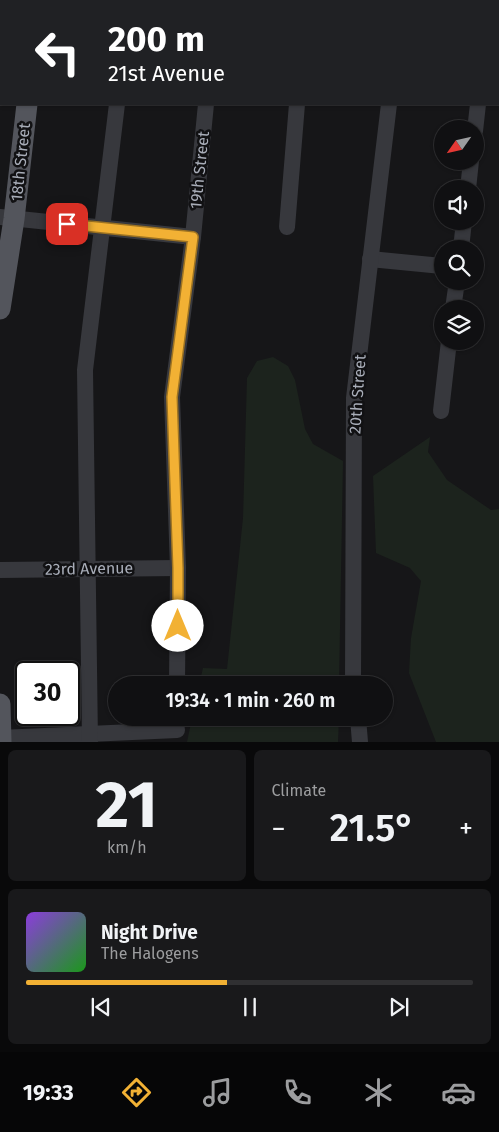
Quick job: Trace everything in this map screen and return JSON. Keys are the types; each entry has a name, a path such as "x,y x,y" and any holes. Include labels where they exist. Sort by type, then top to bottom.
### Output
{"main road":[{"name":"18th Street","path":"0,309 7,218 27,105"},
{"path":"0,704 1,742"}],"street":[{"path":"90,737 85,370 117,105"},
{"name":"19th Street","path":"177,676 178,568 172,397 193,237 206,105"},
{"path":"287,227 297,105"},
{"name":"20th Street","path":"353,676 354,398 389,105"},
{"path":"476,120 478,105"},
{"path":"7,218 193,237"},
{"path":"370,259 434,265"},
{"path":"441,411 448,350"},
{"name":"23rd Avenue","path":"0,570 178,568"},
{"path":"359,726 360,742"},
{"path":"0,738 90,737 177,730"}],"shaded area":[{"path":"273,357 288,366 295,380 305,429 313,444 343,461 339,676 201,676 203,668 227,669 243,518 247,378 257,361"},
{"path":"430,437 428,452 447,480 491,510 499,509 499,742 436,742 409,673 411,638 421,581 410,568 376,553 373,476"},
{"path":"190,726 339,726 338,742 187,742"}],"route":[{"path":"67,224 193,237 174,370 172,397 178,568 178,626"}]}
